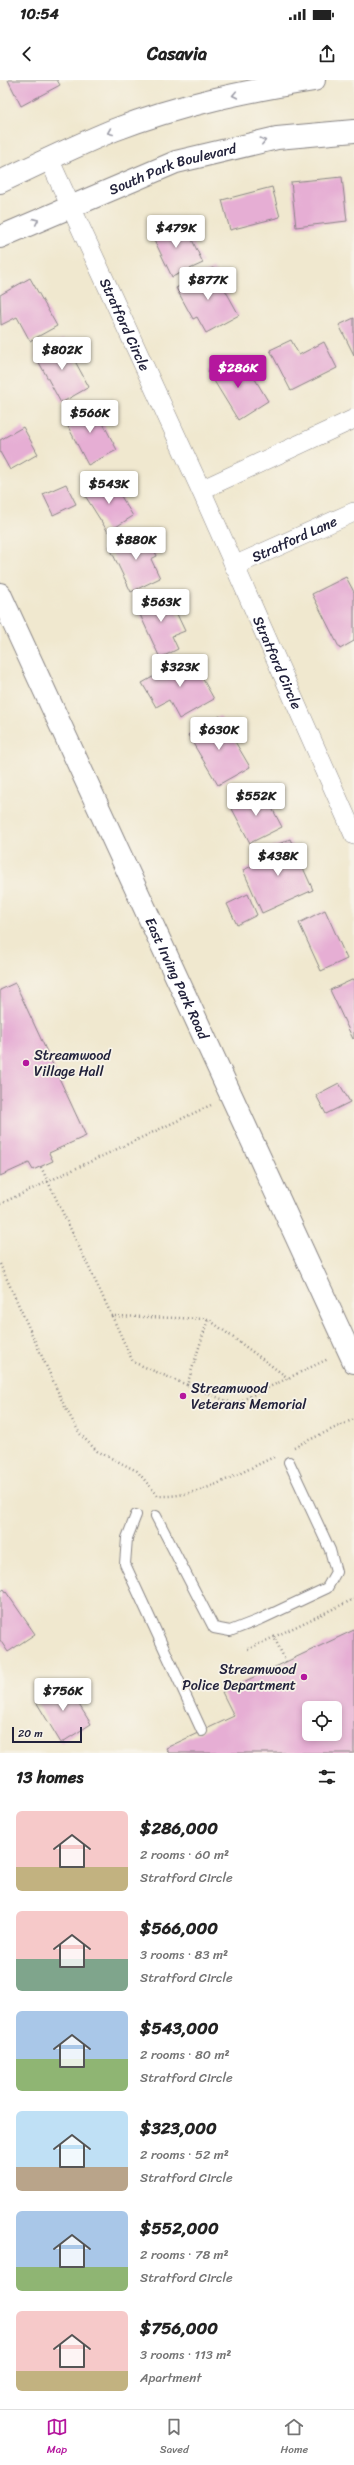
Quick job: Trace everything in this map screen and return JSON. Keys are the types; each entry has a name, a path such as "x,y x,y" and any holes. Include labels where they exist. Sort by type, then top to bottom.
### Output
{"main road":[{"path":"0,182 116,130 188,106 275,86 314,80"},
{"name":"South Park Boulevard","path":"0,237 157,169 204,154 277,138 354,131"},
{"name":"East Irving Park Road","path":"0,594 351,1356"}],"street":[{"name":"Stratford Circle","path":"49,159 201,490 354,835"},
{"path":"201,490 354,419"},
{"name":"Stratford Lane","path":"234,566 354,512"}],"lane":[{"path":"156,1516 214,1628 230,1631 242,1627 327,1588 336,1572 330,1550 289,1462"},
{"path":"136,1516 127,1538 126,1564 202,1731"}],"path":[{"path":"0,1204 231,1096"},
{"path":"41,1167 133,1362 234,1404 288,1378 351,1356"},
{"path":"0,1264 64,1405 80,1434 97,1451 137,1471 158,1496 178,1497 202,1491 276,1455"},
{"path":"112,1316 208,1319 288,1378"},
{"path":"187,1385 208,1319"},
{"path":"291,1449 354,1419"},
{"path":"248,1649 354,1599"},
{"path":"274,1637 286,1662"}],"building":[{"path":"8,80 57,80 60,85 21,106"},
{"path":"342,177 347,221 296,227 291,182"},
{"path":"272,187 280,217 230,230 222,200"},
{"path":"168,220 176,235 187,229 203,263 172,277 149,229"},
{"path":"213,268 239,315 206,333 197,317 193,319 176,288"},
{"path":"30,278 57,326 30,341 17,317 1,325 0,295"},
{"path":"354,318 354,355 339,325"},
{"path":"63,339 89,387 61,403 35,355"},
{"path":"291,340 299,355 324,342 337,368 291,391 270,350"},
{"path":"229,358 240,375 249,369 268,401 238,420 208,371"},
{"path":"92,402 117,450 88,465 63,417"},
{"path":"23,427 38,454 10,470 0,452 0,440"},
{"path":"110,478 133,516 108,532 84,494"},
{"path":"66,484 76,504 53,515 43,494"},
{"path":"139,532 144,544 150,541 157,556 151,559 160,578 131,592 109,546"},
{"path":"346,577 354,592 354,641 340,649 312,594"},
{"path":"167,593 185,631 172,636 178,649 160,658 136,606"},
{"path":"190,656 214,699 179,719 169,700 156,707 142,683"},
{"path":"220,716 250,767 218,785 188,735"},
{"path":"263,791 282,827 250,843 231,807"},
{"path":"290,839 313,890 262,913 243,870 259,863 255,855"},
{"path":"248,894 257,915 237,925 227,904"},
{"path":"325,910 347,959 321,971 299,923"},
{"path":"354,979 354,1038 353,1039 330,990"},
{"name":"Streamwood Village Hall","path":"15,983 86,1136 49,1153 53,1161 33,1170 29,1163 0,1176 0,990"},
{"path":"339,1083 350,1102 326,1114 316,1095"},
{"path":"4,1589 35,1634 8,1652 0,1640 0,1592"},
{"name":"Streamwood Police Department","path":"354,1630 354,1753 169,1753 166,1748 234,1716 222,1692"},
{"path":"65,1682 91,1724 61,1743 35,1700"}],"place":[{"name":"Streamwood Village Hall","path":"26,1063"},
{"name":"Streamwood Veterans Memorial","path":"183,1396"},
{"name":"Streamwood Police Department","path":"304,1677"}]}
